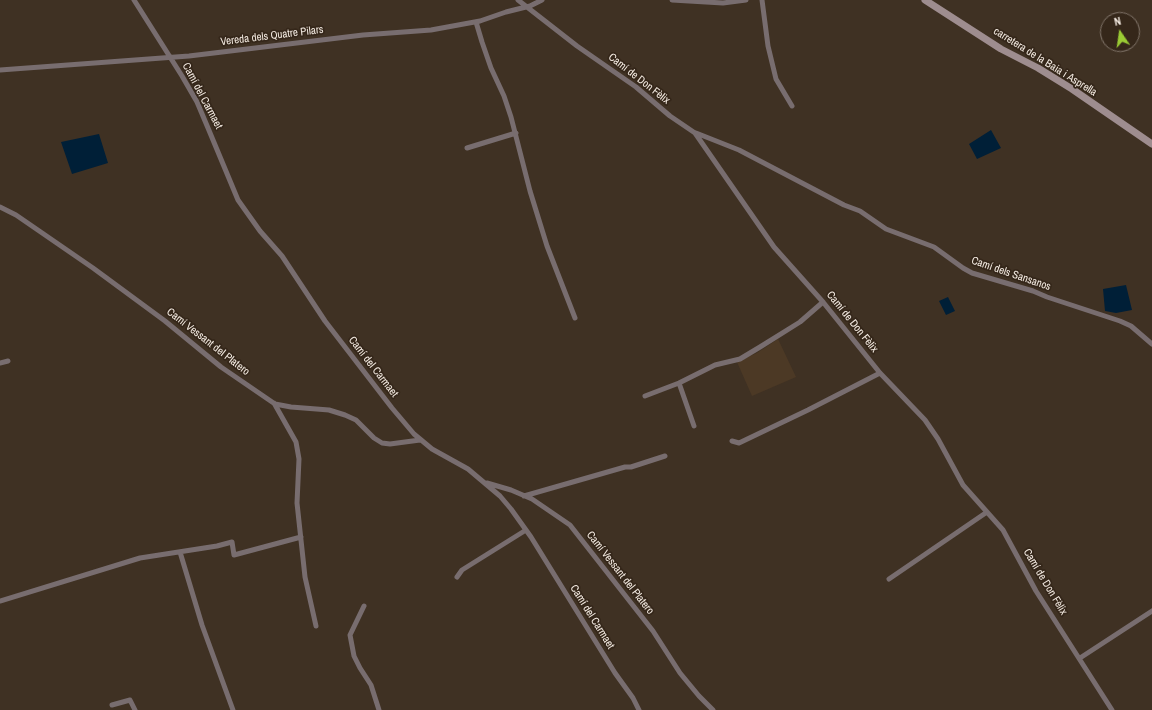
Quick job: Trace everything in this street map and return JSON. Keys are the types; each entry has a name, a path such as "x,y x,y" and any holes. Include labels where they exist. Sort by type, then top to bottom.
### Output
{"main road":[{"name":"carretera de la Baia i Asprella","path":"925,0 1001,49 1038,68 1072,89 1152,144"}],"street":[{"name":"Camí del Carmaet","path":"134,0 197,102 238,200 260,231 282,256 330,327 392,408 420,440 432,449 468,469 500,496 526,530 639,710"},
{"name":"Camí de Don Fèlix","path":"518,0 577,46 636,87 670,116 695,133 774,247 823,302 880,373 925,420 942,446 963,485 1003,530 1036,591 1112,710"},
{"name":"Vereda dels Quatre Pilars","path":"0,70 68,66 224,52 401,31 431,30 476,22 526,7 542,0"},
{"path":"672,0 723,3 746,0"},
{"path":"762,0 768,46 776,79 792,106"},
{"path":"476,22 491,68 504,96 516,133 530,191 547,246 575,318"},
{"path":"467,148 516,133"},
{"name":"Camí dels Sansanos","path":"695,133 739,150 844,205 860,211 886,229 934,247 962,268 972,273 1033,291 1120,321 1130,326 1152,344"},
{"name":"Camí Vessant del Platero","path":"0,207 16,215 93,268 165,321 221,367 274,403 291,407 329,410 345,415 356,420 374,438 382,443 390,444 420,440"},
{"path":"645,396 679,383 715,365 740,359 800,322 823,302"},
{"path":"0,363 8,361"},
{"path":"732,442 738,443 808,410 880,373"},
{"path":"679,383 694,426"},
{"path":"274,403 296,442 300,459 297,503 306,577 316,626"},
{"path":"524,496 625,467 631,467 664,456"},
{"name":"Camí Vessant del Platero","path":"485,482 511,490 532,499 570,525 653,631 680,673 713,710"},
{"path":"889,580 987,512"},
{"path":"457,577 462,570 526,530"},
{"path":"0,601 140,558 232,542 234,555 301,537"},
{"path":"180,552 202,625 233,710"},
{"path":"364,606 350,635 354,656 371,685 379,710"},
{"path":"1080,658 1152,611"},
{"path":"112,705 130,700 135,710"}],"shaded area":[{"path":"778,339 796,377 752,396 737,362 757,353"}],"water":[{"path":"991,130 1001,148 977,159 969,144"},
{"path":"99,134 108,163 72,174 61,142"},
{"path":"1126,285 1132,310 1116,313 1105,311 1103,289"},
{"path":"948,297 955,311 946,315 939,301"}]}
